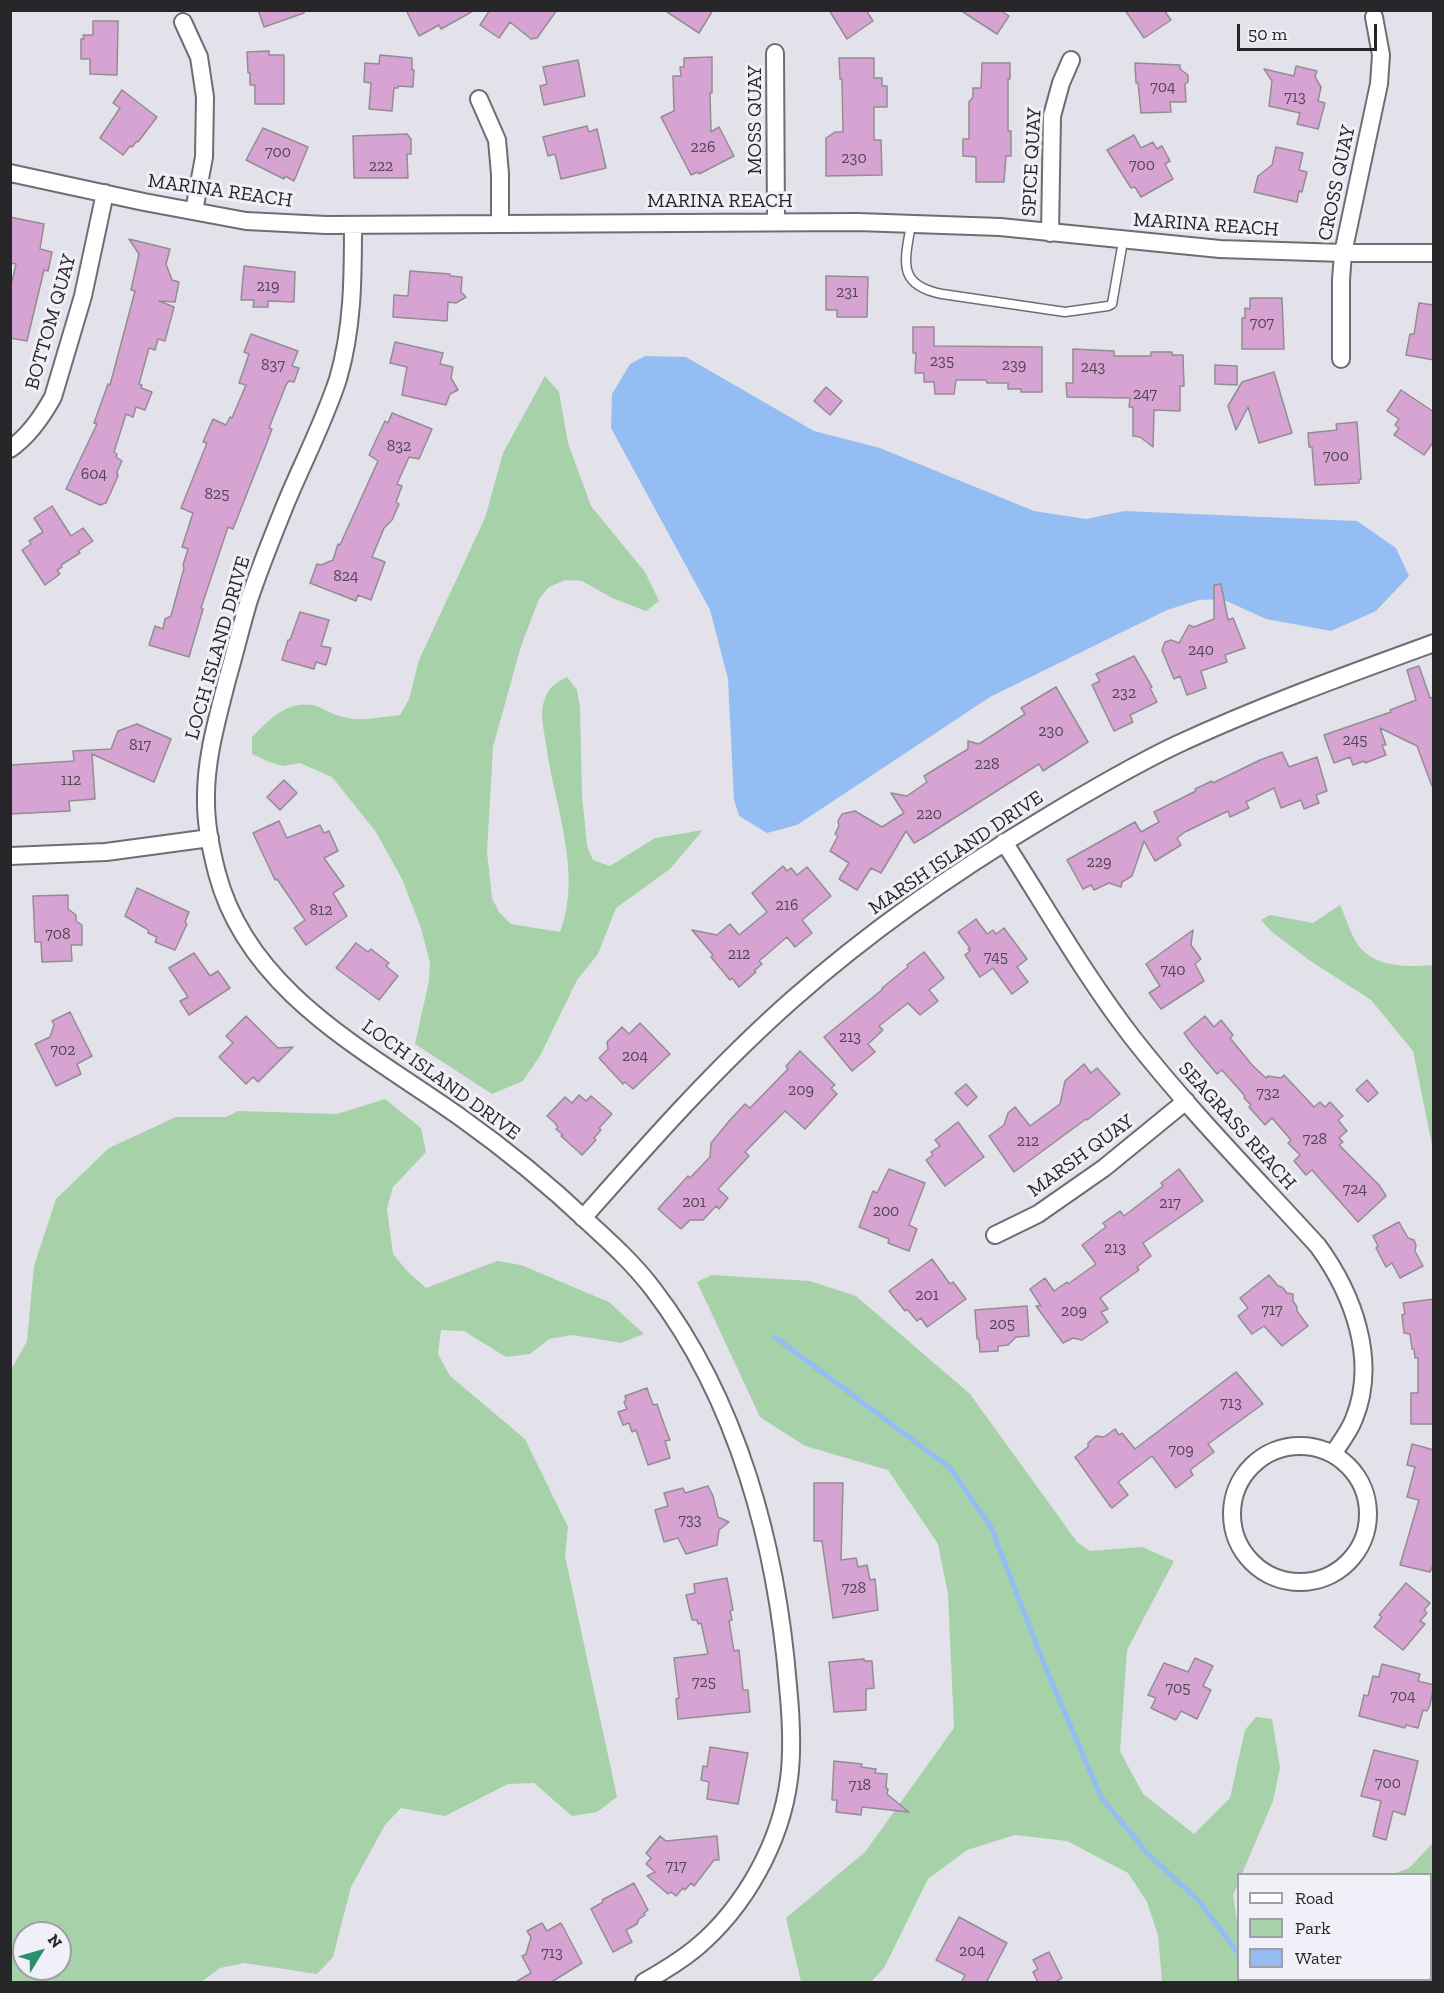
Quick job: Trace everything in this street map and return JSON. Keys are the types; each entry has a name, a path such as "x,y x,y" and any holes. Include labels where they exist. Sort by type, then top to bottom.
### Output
{"street":[{"name":"CROSS QUAY","path":"1341,359 1343,253 1379,84 1381,55 1374,17"},
{"path":"183,22 199,57 205,97 204,157 194,211"},
{"name":"MOSS QUAY","path":"775,53 776,222"},
{"name":"SPICE QUAY","path":"1050,233 1052,116 1061,83 1071,60"},
{"path":"479,99 497,140 500,223"},
{"name":"MARINA REACH","path":"10,173 246,221 293,224 776,222 911,224 1000,227 1220,249 1434,253"},
{"name":"BOTTOM QUAY","path":"10,449 32,429 53,397 83,296 105,193"},
{"name":"LOCH ISLAND DRIVE","path":"353,225 353,296 350,326 337,381 249,600 214,729 207,772 206,800 210,838 223,894 241,931 257,955 287,990 324,1022 498,1145 558,1194 621,1252 650,1286 696,1352 721,1404 747,1474 777,1601 790,1710 788,1783 773,1838 753,1880 737,1905 669,1976 645,1983"},
{"name":"MARSH ISLAND DRIVE","path":"584,1218 644,1148 728,1060 794,998 919,900 1004,842 1095,788 1175,746 1290,696 1434,643"},
{"path":"10,856 106,852 210,838"},
{"name":"SEAGRASS REACH","path":"1004,842 1131,1036 1186,1101 1318,1245 1334,1268 1357,1320 1362,1349 1361,1394 1355,1417 1333,1454"},
{"name":"MARSH QUAY","path":"995,1235 1038,1214 1104,1168 1186,1101"},
{"path":"1290,1447 1312,1447 1333,1454 1351,1469 1363,1489 1366,1500 1368,1512 1365,1535 1355,1556 1338,1572 1317,1581 1293,1583 1271,1576 1253,1564 1239,1546 1233,1526 1232,1504 1239,1483 1251,1466 1269,1453 1290,1447"}],"lane":[{"path":"911,224 905,265 912,283 929,292 1065,312 1112,304 1123,241"}],"green space":[{"path":"545,376 559,392 568,443 591,506 645,572 659,601 646,611 612,598 582,581 565,580 549,587 539,599 521,646 493,747 487,852 492,898 499,912 511,924 560,932 569,886 568,862 542,715 543,704 549,691 567,677 577,690 580,707 582,795 587,846 593,860 610,866 655,838 703,830 670,869 616,908 598,954 577,980 541,1054 523,1081 492,1094 415,1044 429,981 430,963 421,928 402,879 376,832 332,777 300,763 283,766 252,754 252,737 278,714 294,706 312,705 335,715 357,719 400,715 409,699 419,660 485,518 503,453"},
{"path":"1340,905 1350,930 1365,953 1383,962 1403,966 1433,965 1433,1150 1413,1051 1371,1000 1309,960 1272,932 1261,920 1270,915 1313,923"},
{"path":"385,1099 421,1128 426,1152 393,1187 387,1209 393,1254 408,1272 426,1288 497,1261 521,1265 609,1302 644,1334 621,1343 573,1335 549,1339 530,1354 506,1357 464,1331 441,1330 438,1354 450,1376 525,1439 568,1527 565,1556 617,1797 597,1812 572,1816 534,1783 508,1784 445,1816 401,1808 385,1825 351,1887 333,1957 317,1974 244,1963 220,1968 201,1982 11,1982 11,1370 27,1341 34,1266 56,1199 109,1148 176,1117 226,1117 238,1111 337,1114"},
{"path":"712,1275 810,1281 856,1296 970,1394 1077,1542 1090,1551 1142,1547 1174,1561 1127,1650 1120,1751 1143,1794 1194,1834 1230,1798 1245,1730 1256,1717 1272,1719 1280,1768 1273,1801 1242,1873 1237,1873 1237,1886 1233,1895 1237,1921 1237,1981 1390,1982 1162,1982 1158,1935 1147,1902 1128,1873 1067,1841 1015,1835 967,1850 928,1879 884,1968 871,1982 801,1982 786,1918 865,1852 954,1728 948,1594 938,1544 888,1470 805,1446 760,1417 697,1282"},
{"path":"1433,1843 1433,1941 1432,1873 1396,1873 1409,1868"}],"water":[{"path":"645,356 686,357 814,431 880,448 1034,511 1086,519 1124,511 1357,521 1396,548 1409,576 1376,611 1331,631 1266,619 1222,599 1199,600 1167,610 990,697 797,825 767,833 739,816 734,800 728,679 710,610 611,428 612,394 630,364"}],"building":[{"path":"258,10 304,10 304,13 264,27"},
{"path":"406,10 475,10 441,29 439,25 419,36"},
{"path":"490,10 557,10 537,38 531,39 510,22 499,38 480,25"},
{"path":"664,10 713,10 699,33"},
{"path":"829,10 866,10 873,21 847,39"},
{"path":"960,10 1000,10 1009,16 997,34"},
{"path":"1125,10 1164,10 1171,20 1144,38"},
{"path":"93,21 118,21 117,75 90,74 90,59 81,59 81,39 84,39 83,35 93,35"},
{"path":"269,51 269,55 284,55 284,104 255,104 255,85 250,85 247,52"},
{"path":"380,55 412,58 413,87 394,88 392,111 369,109 371,83 364,82 365,63 379,64"},
{"path":"712,57 711,132 719,127 734,156 699,174 698,172 691,175 661,117 674,111 673,76 681,76 680,67 684,67 684,58"},
{"path":"839,58 874,58 874,78 882,78 882,86 887,86 887,107 874,107 874,140 881,140 882,175 826,176 826,138 835,132 843,132 842,79 840,79"},
{"path":"578,60 585,96 544,105 540,86 547,84 543,67"},
{"path":"982,63 1010,63 1008,131 1011,131 1011,156 1006,156 1004,182 976,182 976,157 963,156 963,139 969,139 969,102 973,97 973,88 981,88"},
{"path":"1135,63 1180,65 1180,69 1188,75 1188,82 1185,84 1186,102 1170,102 1171,112 1141,113"},
{"path":"1296,66 1317,71 1315,77 1321,87 1318,101 1325,103 1318,129 1297,124 1300,113 1269,106 1272,81 1264,69 1294,76"},
{"path":"122,90 157,117 138,142 130,146 123,155 100,138 120,108 113,103"},
{"path":"587,126 589,132 597,129 606,168 561,179 555,154 548,156 543,137"},
{"path":"263,128 308,147 294,181 285,176 284,179 246,160"},
{"path":"407,134 411,139 411,154 407,154 408,178 354,178 353,136"},
{"path":"1134,135 1141,148 1153,142 1157,149 1162,146 1170,161 1165,164 1173,179 1141,197 1135,187 1131,188 1107,150"},
{"path":"1276,147 1303,153 1299,170 1307,172 1297,202 1254,192 1258,176 1272,165"},
{"path":"10,217 44,224 40,249 52,252 48,271 44,270 27,341 10,338 10,290 16,264 10,263"},
{"path":"129,239 170,249 166,264 172,280 179,282 175,302 159,301 174,307 165,341 158,339 155,350 149,348 139,384 142,385 141,388 152,392 145,410 136,407 133,417 126,414 114,452 117,454 116,457 122,461 117,472 118,476 106,503 100,505 66,489 97,424 94,423 108,384 110,385 135,291 131,290 139,254"},
{"path":"244,266 295,272 294,302 268,301 268,307 253,307 254,300 241,300"},
{"path":"410,271 462,277 461,292 466,297 456,303 448,302 447,321 393,317 394,295 408,296"},
{"path":"826,276 868,277 867,317 837,317 837,310 826,310"},
{"path":"1250,298 1282,298 1284,349 1242,349 1242,318 1245,318 1245,308 1250,309"},
{"path":"1419,303 1434,305 1434,360 1406,355 1410,334 1414,334"},
{"path":"913,327 934,327 934,346 1042,347 1042,392 1021,392 1021,389 1008,389 1008,383 956,380 954,394 935,394 934,382 924,382 924,373 915,373 916,353 913,353"},
{"path":"251,334 298,351 292,366 299,368 294,382 289,381 286,385 269,428 272,429 233,529 228,527 201,608 203,609 189,657 149,645 155,626 163,629 165,619 171,616 184,568 188,549 182,547 193,513 181,508 207,443 203,442 213,419 226,425 230,417 232,418 246,385 239,383 249,354 244,352"},
{"path":"395,342 443,353 440,364 453,367 451,378 458,390 450,394 446,405 402,395 407,367 390,363"},
{"path":"1073,349 1114,351 1114,356 1151,356 1151,352 1172,352 1172,355 1183,355 1184,386 1180,386 1180,411 1154,410 1153,447 1140,437 1133,436 1133,407 1129,407 1130,398 1067,397 1066,383 1073,383"},
{"path":"1215,365 1237,366 1237,385 1215,384"},
{"path":"1274,372 1292,433 1259,443 1248,407 1236,430 1228,406 1242,382"},
{"path":"826,387 842,401 830,415 814,401"},
{"path":"1401,390 1434,412 1434,441 1424,455 1394,435 1399,428 1395,425 1399,419 1387,411"},
{"path":"392,413 432,429 419,459 409,457 397,484 402,486 396,502 399,504 392,520 384,528 372,557 385,562 371,600 358,595 356,601 310,583 317,564 321,565 333,560 338,544 340,545 378,461 369,455 385,421 388,423"},
{"path":"1357,422 1361,479 1359,483 1315,485 1312,447 1309,447 1308,433 1337,430 1336,424"},
{"path":"52,506 71,536 83,528 93,541 61,565 62,567 57,570 60,574 45,585 22,550 31,544 29,541 43,532 34,518"},
{"path":"1221,584 1228,620 1233,618 1245,648 1225,655 1227,662 1201,671 1206,688 1187,695 1180,676 1174,679 1162,650 1165,642 1171,640 1179,643 1189,625 1194,627 1214,619 1214,585"},
{"path":"300,612 329,620 321,646 331,648 326,665 316,662 314,669 282,660"},
{"path":"1134,656 1152,687 1150,688 1157,702 1130,715 1133,722 1114,731 1092,685 1100,681 1096,674"},
{"path":"1419,666 1430,698 1434,697 1434,786 1432,786 1417,746 1380,728 1386,745 1382,745 1386,755 1353,765 1350,757 1334,763 1324,735 1391,712 1390,710 1416,700 1407,670"},
{"path":"1056,687 1088,742 1043,771 1039,764 914,843 906,831 881,873 871,868 857,890 839,879 849,863 830,851 838,836 835,834 842,814 855,811 882,827 904,813 891,793 907,796 927,782 924,776 968,749 968,741 979,744 1025,714 1021,708"},
{"path":"137,724 171,739 154,782 92,754 95,799 69,801 70,811 10,814 10,765 74,761 73,751 111,749 118,731"},
{"path":"1282,752 1289,767 1317,757 1327,791 1316,795 1319,803 1304,809 1301,800 1281,808 1274,788 1246,802 1249,808 1230,817 1228,811 1185,832 1177,838 1181,845 1155,861 1144,841 1132,876 1122,882 1121,887 1109,883 1094,890 1091,885 1083,889 1067,860 1135,822 1141,832 1159,822 1154,812 1212,781 1213,783"},
{"path":"284,780 297,793 280,810 267,797"},
{"path":"279,821 287,838 320,825 324,833 329,831 338,851 324,858 344,886 333,893 347,916 306,945 294,928 305,920 277,879 275,880 253,833"},
{"path":"783,866 787,871 791,868 797,875 807,867 831,896 802,920 812,933 795,947 787,937 759,961 762,964 754,971 756,972 739,987 732,978 730,980 711,957 713,955 692,930 717,935 730,924 739,935 767,912 752,893"},
{"path":"137,888 189,912 185,922 187,924 175,950 155,942 157,937 125,916"},
{"path":"68,895 68,909 76,915 76,921 82,925 82,945 71,945 72,961 42,962 41,942 35,942 33,896"},
{"path":"976,919 987,934 993,930 996,934 1004,928 1027,959 1017,967 1028,982 1012,994 993,968 980,977 965,955 970,948 958,932"},
{"path":"1193,930 1191,945 1201,959 1195,964 1204,981 1161,1009 1149,993 1160,986 1146,964"},
{"path":"356,943 368,952 371,949 389,963 386,966 398,976 379,1000 336,968"},
{"path":"924,952 944,978 929,990 938,1001 920,1015 908,1003 879,1026 883,1030 868,1044 875,1052 852,1071 824,1037"},
{"path":"194,953 210,976 218,971 230,988 189,1015 180,1001 188,997 169,968"},
{"path":"70,1012 92,1056 77,1064 81,1074 56,1086 35,1044 50,1037 54,1025 52,1021"},
{"path":"246,1016 278,1048 293,1047 258,1082 253,1077 246,1084 219,1057 233,1043 226,1036"},
{"path":"1205,1016 1214,1027 1221,1020 1233,1035 1230,1038 1266,1078 1268,1076 1281,1078 1284,1075 1314,1107 1320,1102 1325,1107 1330,1102 1343,1116 1338,1120 1347,1131 1339,1138 1343,1142 1339,1145 1379,1185 1386,1196 1358,1222 1312,1170 1306,1175 1294,1161 1300,1155 1288,1143 1291,1140 1272,1118 1265,1125 1249,1107 1251,1105 1244,1098 1245,1096 1222,1070 1217,1074 1191,1043 1184,1033"},
{"path":"640,1023 670,1054 633,1089 625,1082 623,1084 599,1058 608,1049 607,1042 622,1027 629,1034"},
{"path":"800,1051 835,1085 831,1088 837,1094 805,1129 785,1111 745,1152 749,1156 718,1189 728,1198 719,1209 716,1206 703,1220 690,1220 681,1229 658,1209 688,1176 690,1178 710,1157 711,1143 730,1120 745,1104 750,1108 788,1069 786,1066"},
{"path":"1084,1064 1091,1073 1097,1068 1120,1094 1014,1172 989,1136 1004,1125 1008,1113 1015,1107 1030,1126 1060,1104 1065,1081"},
{"path":"1367,1080 1378,1093 1368,1102 1356,1090"},
{"path":"966,1084 977,1097 967,1106 955,1093"},
{"path":"579,1095 586,1101 591,1096 612,1114 599,1128 601,1130 594,1138 596,1140 582,1155 561,1136 563,1135 556,1129 558,1127 547,1116 565,1097 572,1103"},
{"path":"958,1122 984,1157 945,1186 926,1160 933,1155 931,1152 940,1146 935,1140"},
{"path":"889,1169 925,1183 909,1225 917,1229 909,1251 888,1243 889,1239 859,1227 873,1191 877,1193"},
{"path":"1179,1169 1203,1201 1143,1243 1151,1256 1137,1267 1139,1270 1100,1298 1108,1309 1101,1312 1108,1322 1082,1340 1073,1338 1063,1343 1036,1306 1041,1306 1030,1289 1045,1278 1054,1291 1096,1264 1082,1245 1106,1227 1103,1223 1120,1211 1124,1216 1163,1186 1161,1183"},
{"path":"1399,1222 1408,1238 1414,1240 1415,1251 1423,1266 1400,1278 1392,1263 1386,1267 1376,1248 1378,1246 1373,1236"},
{"path":"932,1259 950,1284 953,1282 966,1299 927,1327 921,1318 917,1321 907,1309 905,1311 889,1291"},
{"path":"1269,1275 1278,1286 1287,1293 1293,1294 1297,1311 1308,1326 1282,1346 1264,1326 1252,1334 1238,1316 1248,1308 1240,1298"},
{"path":"1434,1299 1434,1424 1411,1424 1411,1393 1418,1393 1418,1358 1415,1358 1414,1349 1412,1349 1410,1334 1404,1333 1403,1303"},
{"path":"1027,1306 1029,1336 1016,1337 1008,1345 998,1346 998,1351 980,1352 975,1310"},
{"path":"1236,1372 1263,1404 1208,1444 1214,1452 1190,1470 1193,1475 1176,1488 1152,1456 1118,1482 1128,1495 1112,1508 1075,1457 1088,1447 1088,1443 1096,1436 1104,1437 1115,1429 1119,1435 1122,1433 1135,1449"},
{"path":"647,1388 653,1405 657,1404 670,1440 665,1441 670,1458 648,1465 636,1430 632,1432 629,1423 623,1425 618,1412 627,1409 624,1402 625,1396"},
{"path":"1412,1444 1434,1450 1434,1563 1430,1572 1400,1565 1419,1500 1407,1497 1415,1467 1407,1465"},
{"path":"814,1483 843,1483 841,1560 856,1558 858,1567 867,1565 870,1580 875,1579 878,1610 833,1618 822,1541 814,1541"},
{"path":"708,1486 718,1517 729,1522 719,1530 717,1545 686,1554 678,1538 664,1542 655,1510 668,1506 664,1493 683,1488 685,1493"},
{"path":"727,1578 733,1610 730,1611 732,1620 729,1621 734,1651 739,1650 743,1690 748,1690 750,1712 678,1719 676,1699 679,1698 674,1658 708,1654 701,1623 698,1624 697,1620 692,1620 686,1595 695,1593 694,1584"},
{"path":"1406,1583 1430,1603 1424,1610 1427,1613 1420,1621 1425,1624 1403,1650 1374,1627 1382,1617 1379,1615"},
{"path":"1195,1658 1213,1666 1203,1686 1211,1690 1197,1719 1181,1711 1176,1720 1151,1708 1156,1698 1148,1695 1164,1663 1188,1672"},
{"path":"864,1659 864,1661 872,1661 874,1688 866,1689 866,1710 834,1712 829,1662"},
{"path":"1382,1664 1420,1674 1418,1681 1434,1685 1430,1705 1427,1711 1423,1710 1418,1728 1406,1725 1405,1728 1359,1716 1364,1695 1368,1696 1373,1676 1379,1677"},
{"path":"710,1747 748,1753 738,1804 707,1799 709,1782 701,1780 703,1766 707,1767"},
{"path":"1374,1750 1418,1761 1405,1815 1393,1811 1386,1840 1373,1836 1381,1801 1361,1796"},
{"path":"834,1761 862,1764 861,1767 876,1769 875,1773 887,1774 887,1794 909,1812 862,1807 861,1815 836,1812 837,1800 832,1800"},
{"path":"660,1836 666,1841 717,1836 719,1860 714,1860 694,1886 691,1883 676,1896 671,1892 668,1894 647,1876 655,1872 646,1864 651,1858 646,1853"},
{"path":"634,1883 648,1910 637,1924 626,1930 632,1942 613,1952 591,1909 603,1902 602,1900"},
{"path":"959,1917 1007,1943 986,1983 961,1983 965,1975 936,1960"},
{"path":"542,1923 547,1931 561,1923 582,1963 550,1983 514,1983 531,1973 522,1956 526,1954 531,1937 527,1931"},
{"path":"1049,1952 1062,1978 1053,1983 1038,1983 1033,1972 1038,1969 1033,1960"}],"waterway":[{"path":"775,1337 950,1468 991,1527 1044,1664 1101,1797 1147,1853 1199,1901 1237,1952"}]}
